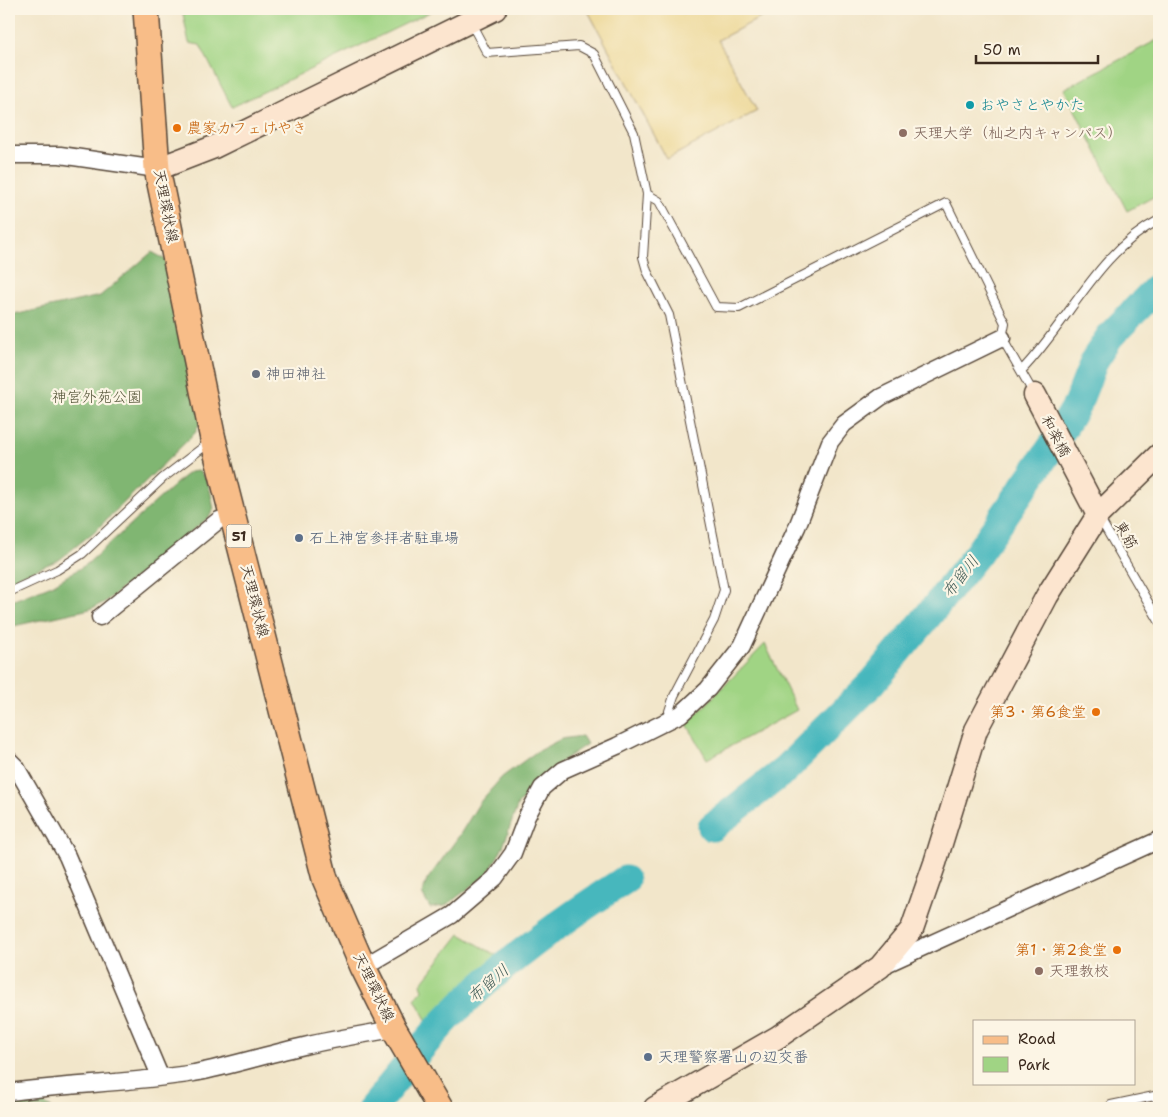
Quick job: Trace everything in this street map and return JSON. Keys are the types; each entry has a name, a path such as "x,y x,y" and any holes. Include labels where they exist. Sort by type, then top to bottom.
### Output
{"main road":[{"name":"天理環状線","path":"146,9 157,169 214,440 325,879 363,968 399,1037 440,1108"}],"street":[{"path":"9,155 60,155 157,169 214,147 495,9"},
{"path":"363,968 452,915 495,878 513,853 527,816 542,788 563,770 681,714 708,689 742,646 797,528 830,442 844,424 881,397 1002,338"},
{"name":"和楽橋","path":"1035,396 1098,515"},
{"path":"880,967 912,929 935,863 976,730 1047,596 1098,515 1159,455"},
{"path":"100,617 219,520 234,515"},
{"path":"9,760 16,767 67,856 160,1076"},
{"path":"655,1108 778,1037 880,967 1159,840"},
{"path":"9,1092 58,1086 146,1080 160,1076 193,1072 307,1045 399,1037"}],"lane":[{"path":"470,21 487,53 579,46 594,54 634,133 647,194 643,257 647,271 669,314 724,590 714,620 674,696 669,711 672,718"},
{"path":"647,194 660,201 716,307 739,308 946,203 1005,323 1002,338 1035,396"},
{"path":"1021,371 1038,353 1096,274 1122,246 1159,220"},
{"path":"9,592 58,570 82,554 163,478 214,440"},
{"name":"東筋","path":"1098,515 1159,621"},
{"path":"1110,1105 1159,1095"}],"green space":[{"path":"182,9 431,9 432,11 232,107 200,45 189,43"},
{"path":"1159,39 1159,194 1127,211 1064,89"},
{"name":"神宮外苑公園","path":"152,252 168,261 202,419 195,433 95,531 59,560 9,580 9,316 100,296"},
{"path":"198,471 208,482 211,493 214,509 209,517 105,602 90,609 9,627 9,602 52,585 87,564 182,478 190,472"},
{"path":"765,644 797,710 707,759 687,724"},
{"path":"582,736 587,744 559,763 518,804 503,847 488,874 445,906 430,908 422,894 427,880 459,836 480,802 502,777 536,752 561,739"},
{"path":"460,934 506,961 431,1029 415,999 423,990 421,984"},
{"path":"38,1100 52,1108 9,1108 9,1106"},
{"path":"1159,1100 1159,1108 1123,1108"}],"sand":[{"path":"587,9 777,9 718,40 757,111 667,159"}],"waterway":[{"name":"布留川","path":"712,827 785,770 873,682 923,622 978,553 1053,445 1077,405 1095,359 1110,336 1159,286"},
{"name":"布留川","path":"372,1108 438,1029 489,979 555,927 625,880"}],"place":[{"name":"おやさとやかた","path":"970,105"},
{"name":"農家カフェけやき","path":"177,128"},
{"name":"天理大学（杣之内キャンパス）","path":"903,133"},
{"name":"神田神社","path":"256,374"},
{"name":"石上神宮参拝者駐車場","path":"299,538"},
{"name":"第3・第6食堂","path":"1096,712"},
{"name":"第1・第2食堂","path":"1117,950"},
{"name":"天理教校","path":"1039,971"},
{"name":"天理警察署山の辺交番","path":"648,1057"}]}
